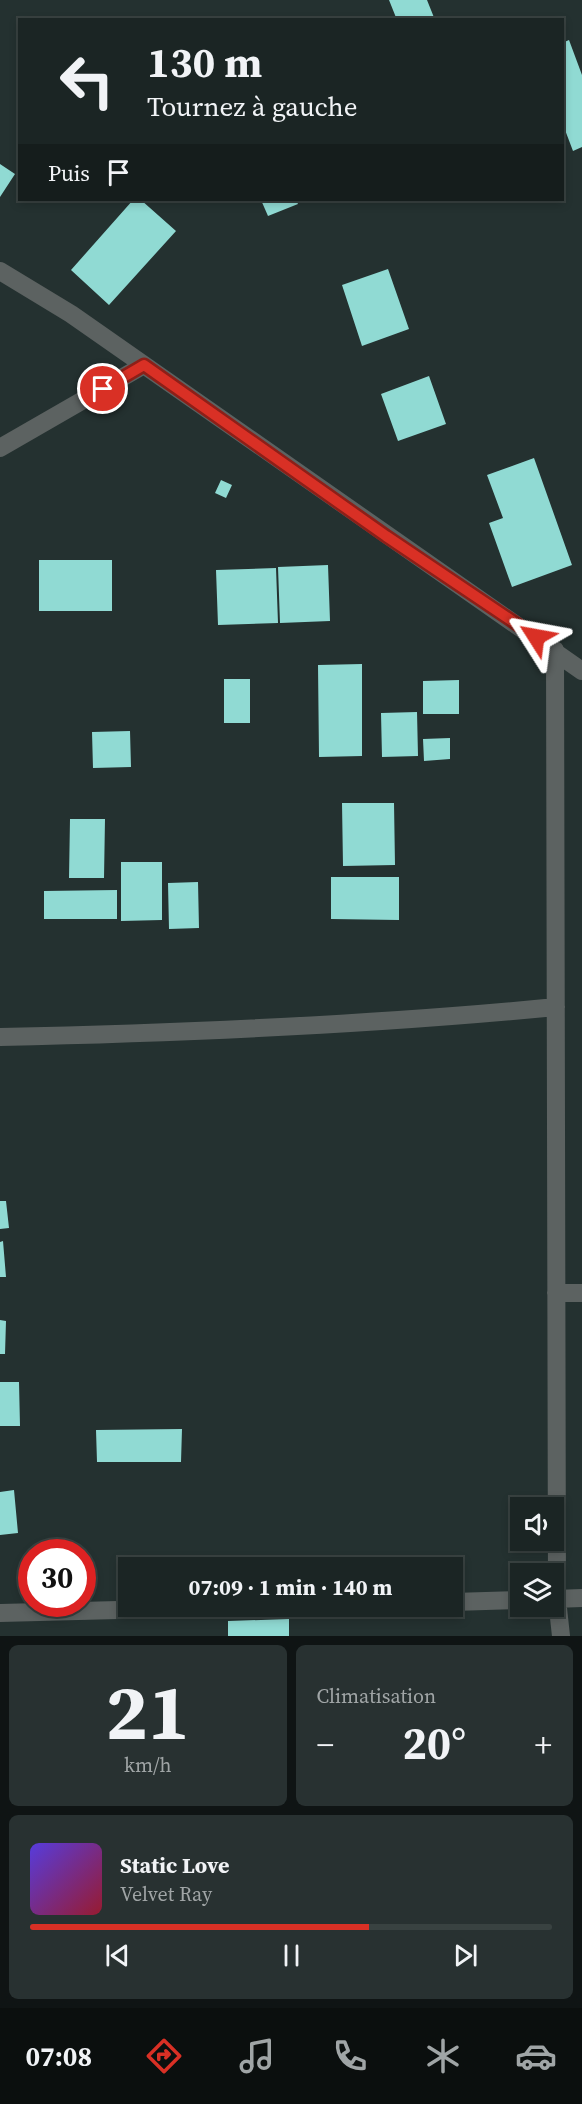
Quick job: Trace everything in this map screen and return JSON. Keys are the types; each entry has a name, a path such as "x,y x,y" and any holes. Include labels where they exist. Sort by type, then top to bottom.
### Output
{"street":[{"path":"0,271 71,314 582,671"},
{"path":"0,448 144,365"},
{"path":"555,650 555,1563"},
{"path":"0,1037 186,1033 448,1017 556,1006"},
{"path":"556,1293 582,1293"},
{"path":"564,1599 582,1598"},
{"path":"463,1602 510,1600"},
{"path":"0,1614 118,1611"},
{"path":"558,1617 561,1636"}],"building":[{"path":"389,0 427,0 434,18 396,18"},
{"path":"569,40 582,75 582,147 573,151 564,127 564,42"},
{"path":"0,164 15,174 0,197"},
{"path":"132,201 142,201 176,231 109,305 71,270"},
{"path":"261,201 296,201 298,204 268,216"},
{"path":"388,269 409,329 362,346 342,285"},
{"path":"429,376 446,424 398,441 381,394"},
{"path":"534,458 572,565 512,587 489,523 503,518 487,475"},
{"path":"221,480 232,485 226,498 215,493"},
{"path":"39,560 112,560 112,611 39,611"},
{"path":"328,565 330,621 280,623 278,567"},
{"path":"276,568 278,623 218,625 216,570"},
{"path":"362,664 362,756 319,757 318,665"},
{"path":"224,679 250,679 250,723 224,723"},
{"path":"459,680 459,714 423,714 423,681"},
{"path":"417,712 418,756 382,757 381,713"},
{"path":"130,731 131,767 93,768 92,732"},
{"path":"450,738 450,759 424,761 423,739"},
{"path":"342,803 394,803 395,865 343,866"},
{"path":"70,819 105,819 104,878 69,878"},
{"path":"121,862 162,862 162,920 121,921"},
{"path":"331,877 399,877 399,920 331,919"},
{"path":"198,882 199,928 169,929 168,883"},
{"path":"117,890 117,919 44,919 44,891"},
{"path":"0,1201 6,1201 9,1228 0,1229"},
{"path":"3,1241 6,1277 0,1277 0,1242"},
{"path":"0,1320 6,1321 5,1354 0,1354"},
{"path":"0,1382 19,1382 20,1426 0,1426"},
{"path":"182,1429 181,1462 97,1462 96,1430"},
{"path":"14,1490 18,1533 0,1535 0,1492"},
{"path":"289,1619 289,1636 228,1636 228,1621"}],"route":[{"path":"103,389 144,365 386,536 536,637"}]}
